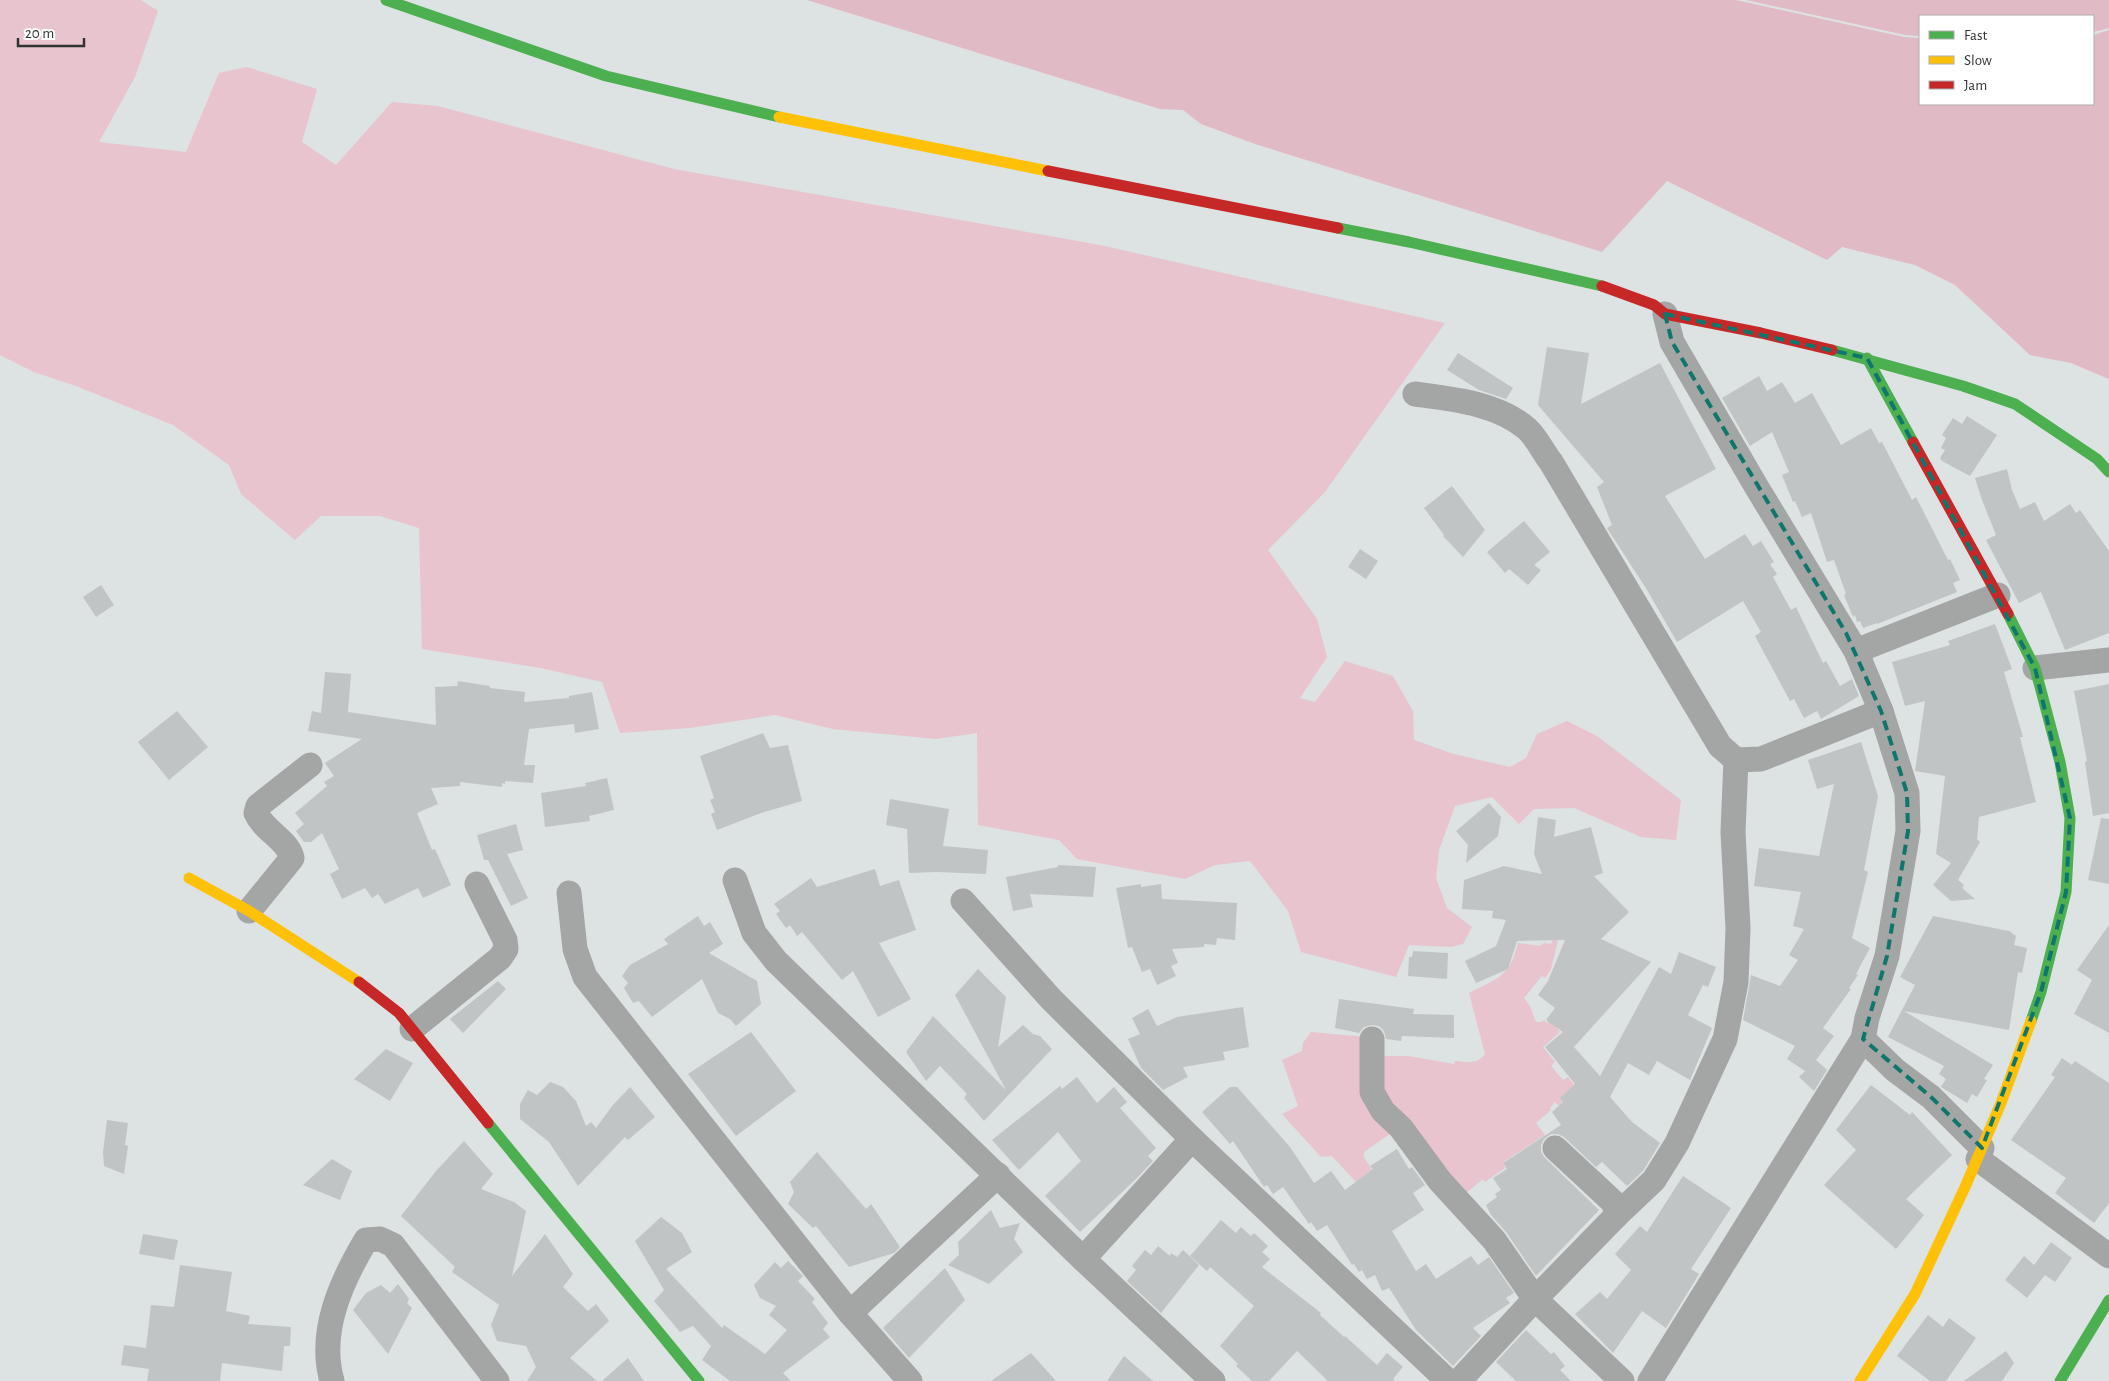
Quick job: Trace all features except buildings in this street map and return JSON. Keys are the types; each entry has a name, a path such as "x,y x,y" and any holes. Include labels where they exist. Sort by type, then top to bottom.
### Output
{"main road":[{"path":"386,0 606,76 756,114 1409,242 1605,287 1654,305 1665,314 1761,333 1867,358 1963,386 2015,404 2097,459 2109,472"},
{"path":"1860,1381 1915,1294 1980,1154 2001,1103 2041,992 2066,892 2070,818 2060,762 2036,668 1867,358"},
{"path":"189,878 249,910 372,990 399,1013 699,1381"},
{"path":"2060,1381 2109,1300"}],"street":[{"path":"1650,1381 1863,1039 1870,1009 1887,956 1908,831 1907,793 1881,711 1856,651 1756,486 1672,342 1665,314"},
{"path":"1416,394 1465,401 1499,412 1526,428 1551,462 1720,746 1736,760 1761,759 1881,711"},
{"path":"1856,651 1998,596"},
{"path":"2036,668 2109,660"},
{"path":"1460,1381 1535,1299 1654,1180 1677,1143 1725,1039 1736,982 1738,928 1733,832 1736,760"},
{"path":"249,910 292,858 290,851 259,821 256,813 258,806 310,765"},
{"path":"735,880 754,933 776,961 1083,1259 1213,1381"},
{"path":"412,1029 500,958 506,949 505,940 477,884"},
{"path":"569,893 575,949 585,977 850,1313 910,1381"},
{"path":"963,901 1051,999 1192,1139 1448,1381"},
{"path":"1372,1039 1372,1092 1383,1111 1401,1128 1440,1181 1494,1240 1535,1299 1622,1381"},
{"path":"1863,1039 1894,1070 1931,1097 1980,1154 2109,1256"},
{"path":"1083,1259 1192,1139"},
{"path":"1555,1148 1612,1201 1616,1209 1616,1216"},
{"path":"850,1313 998,1175"},
{"path":"332,1381 327,1363 330,1331 336,1303 347,1273 366,1240 380,1239 393,1245 497,1381"}],"highlighted area":[{"path":"1665,314 1867,358 2035,668 2070,818 2066,892 2041,992 1982,1148 1931,1097 1863,1039 1887,956 1908,831 1907,793 1881,711 1846,633 1672,342"}],"shaded area":[{"path":"0,0 141,0 158,11 135,77 99,142 186,152 219,73 247,67 317,89 302,142 336,165 392,102 438,106 674,169 1100,245 1445,323 1325,492 1268,550 1317,619 1327,657 1300,698 1315,702 1345,661 1393,676 1413,711 1414,740 1454,754 1510,767 1526,758 1537,734 1567,721 1597,736 1681,800 1676,840 1641,837 1574,808 1534,809 1519,824 1492,797 1455,806 1439,850 1436,878 1447,908 1472,927 1463,944 1452,947 1409,945 1396,977 1301,952 1288,911 1250,861 1215,865 1185,879 1077,859 1059,840 978,825 977,733 936,739 833,729 775,715 690,728 620,733 602,682 541,668 422,649 419,528 380,516 321,516 295,540 241,494 229,465 173,425 76,386 34,372 0,355"},
{"path":"807,0 1736,0 1904,37 1919,38 1919,105 2094,105 2094,35 2109,30 2109,379 2071,363 2030,355 1955,285 1915,265 1842,247 1827,260 1667,181 1602,252 1258,145 1201,124 1183,110 1160,109"},
{"path":"1746,0 2109,0 2109,28 2094,32 2094,15 1919,15 1919,36 1905,35"},
{"path":"1553,940 1558,941 1551,969 1545,978 1542,976 1524,998 1530,1006 1536,1022 1544,1020 1547,1023 1551,1020 1560,1032 1543,1047 1555,1062 1551,1066 1563,1080 1568,1077 1574,1085 1559,1106 1555,1102 1550,1108 1551,1110 1536,1123 1545,1135 1503,1162 1505,1168 1485,1182 1483,1179 1461,1197 1375,1086 1376,1056 1408,1056 1454,1064 1455,1061 1472,1062 1482,1058 1485,1054 1469,993 1495,980 1507,970 1518,943 1540,946 1544,943 1551,944"},
{"path":"1311,1032 1366,1037 1397,1129 1364,1152 1364,1157 1381,1185 1356,1182 1332,1156 1321,1157 1282,1114 1298,1106 1282,1060 1302,1051 1303,1043"}],"traffic: fast":[{"path":"386,0 606,76 779,117"},
{"path":"1338,228 1409,242 1602,286"},
{"path":"1832,350 1963,386 2015,404 2097,459 2109,472"},
{"path":"1867,358 1913,442"},
{"path":"2008,614 2035,668 2060,762 2070,818 2066,892 2041,992 2031,1021"},
{"path":"488,1123 699,1381"},
{"path":"2060,1381 2109,1300"}],"traffic: slow":[{"path":"779,117 1048,171"},
{"path":"189,878 249,911 359,982"},
{"path":"1860,1381 1915,1294 1966,1185 2001,1103 2031,1021"}],"traffic: jam":[{"path":"1048,171 1338,228"},
{"path":"1602,286 1654,305 1665,314 1761,333 1832,350"},
{"path":"1913,442 2008,614"},
{"path":"359,982 399,1013 488,1123"}]}
